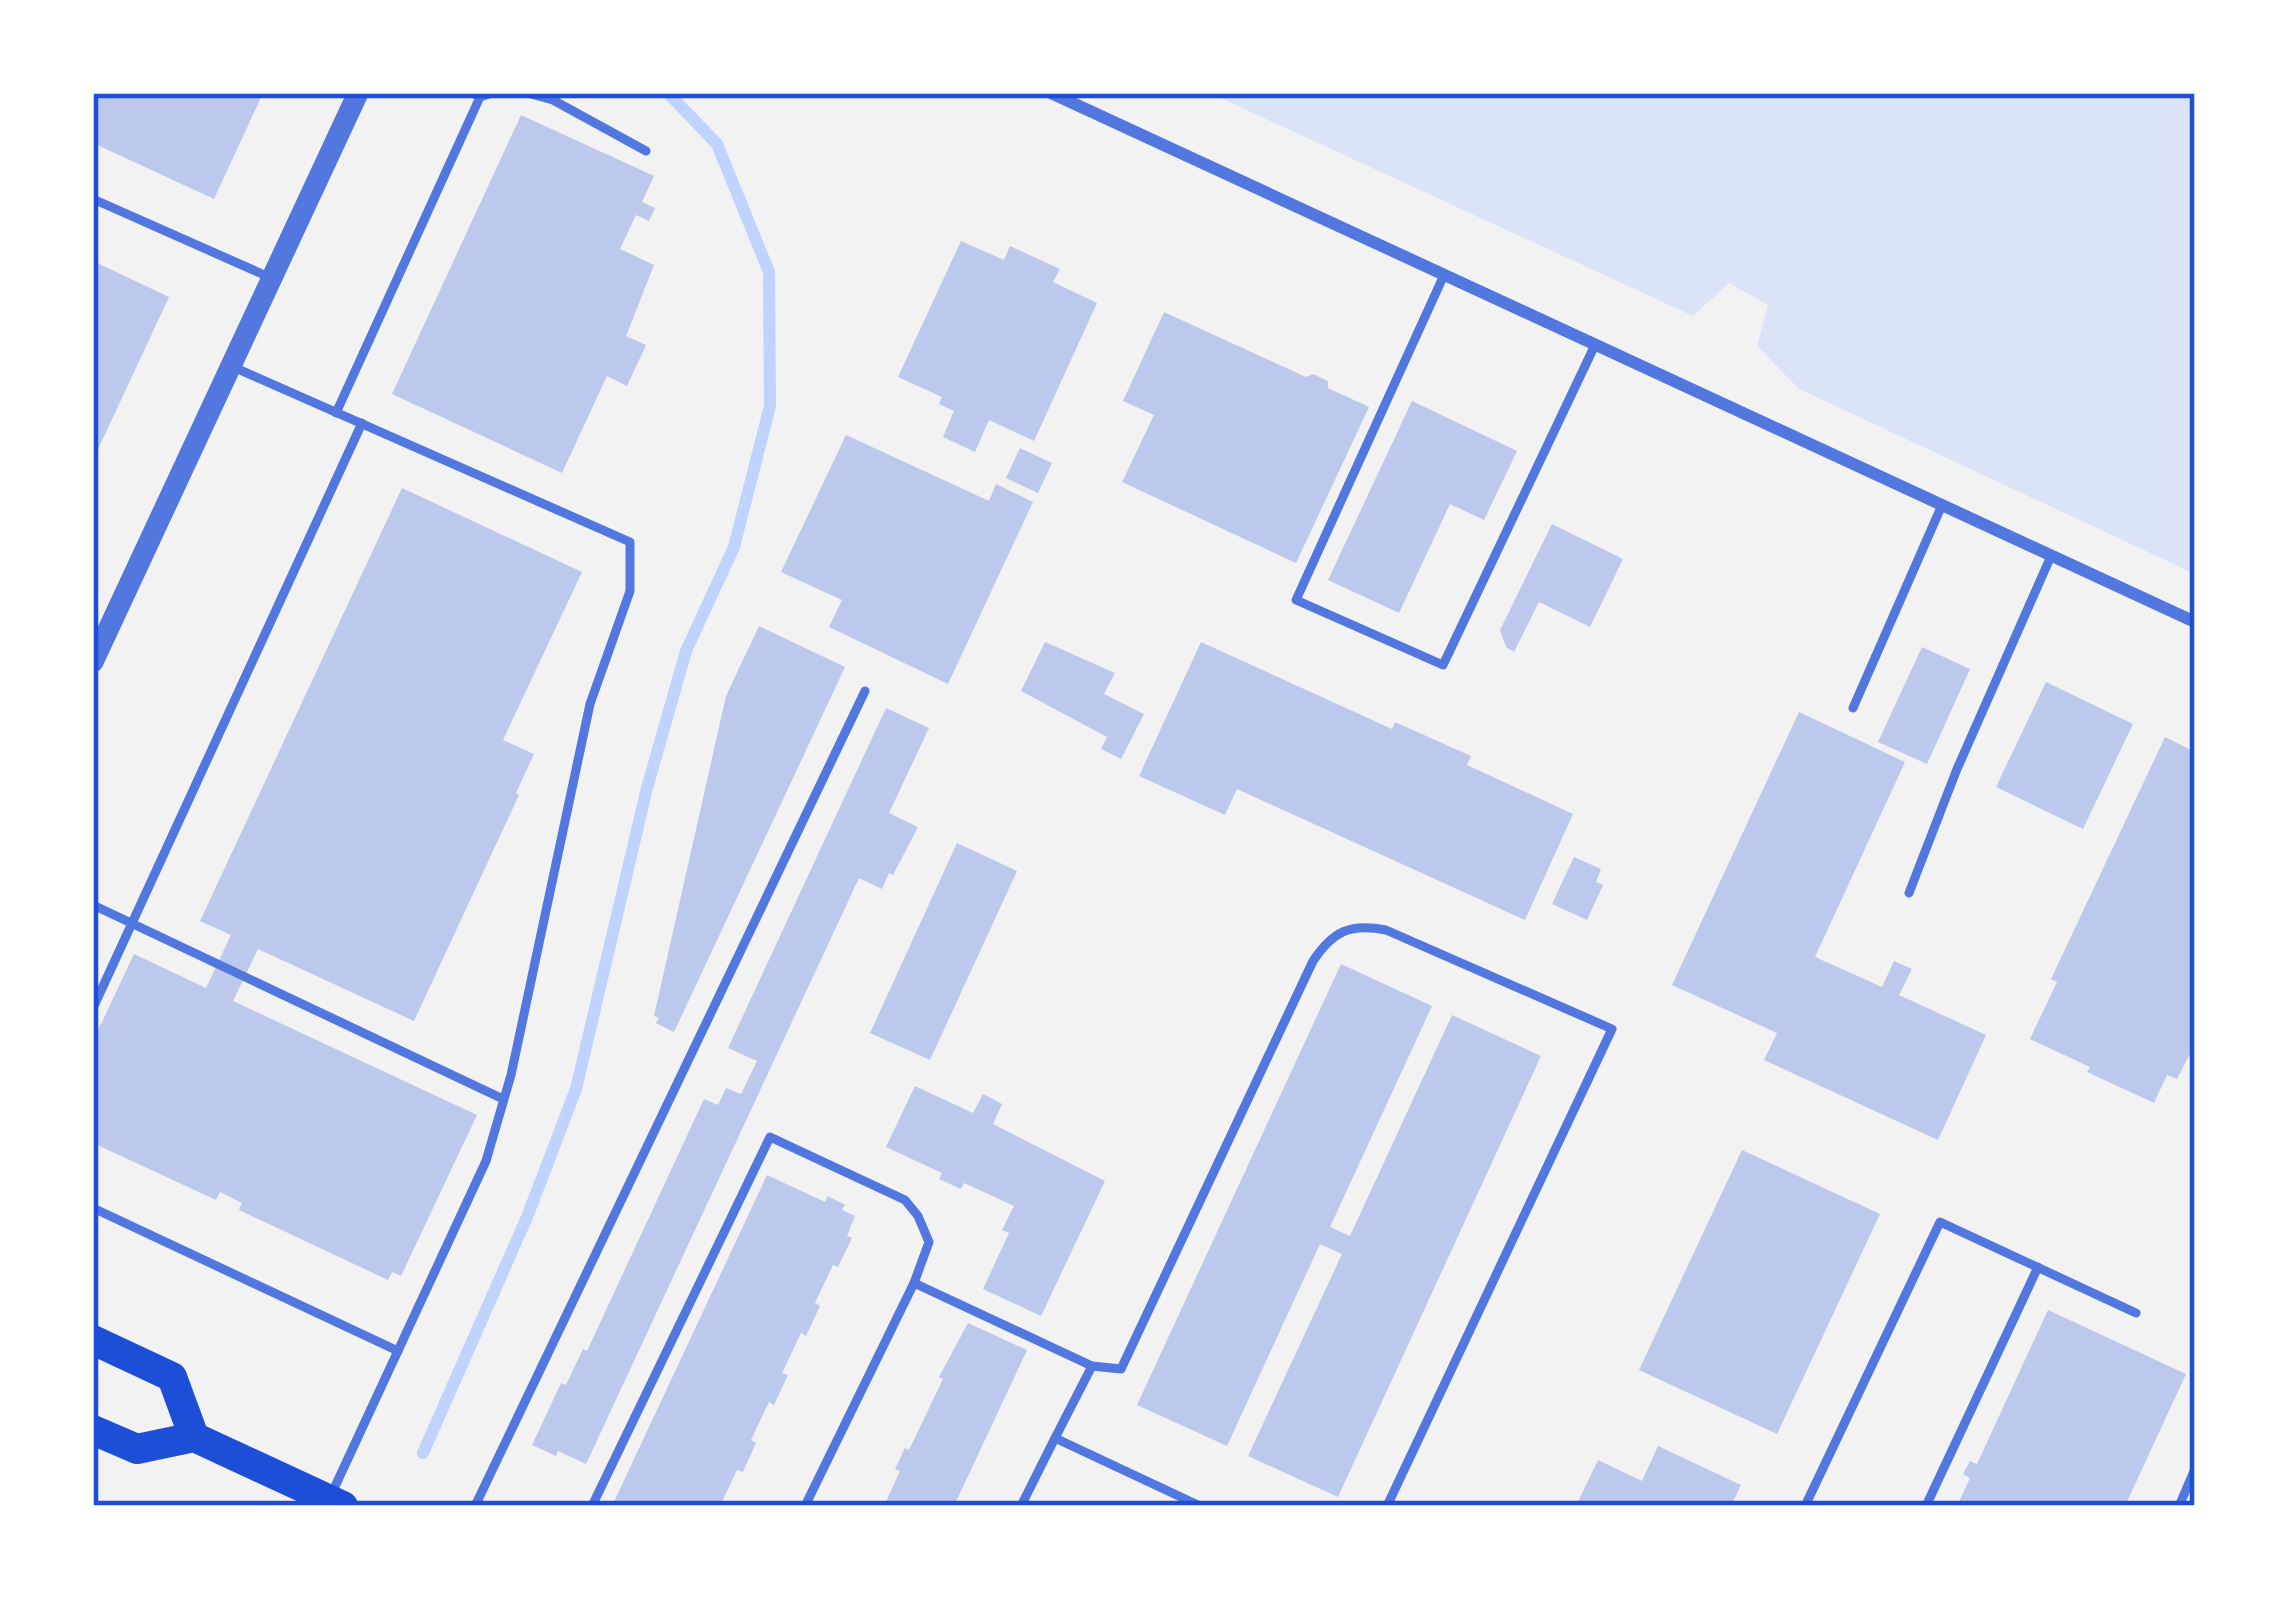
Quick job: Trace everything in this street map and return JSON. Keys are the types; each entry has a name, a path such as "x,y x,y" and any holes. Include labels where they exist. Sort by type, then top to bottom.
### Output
{"main road":[{"path":"93,1340 172,1377 194,1437"},
{"path":"93,1430 137,1449 194,1437 336,1503"}],"street":[{"path":"93,662 358,93"},
{"path":"1051,93 2195,622"}],"lane":[{"path":"526,93 553,100 646,152"},
{"path":"336,413 481,94"},
{"path":"93,199 270,277"},
{"path":"1444,275 1296,600 1443,665 1595,345"},
{"path":"231,366 630,542 630,591 579,747 486,1161 398,1351 336,1503"},
{"path":"93,1008 362,423"},
{"path":"1853,708 1942,506"},
{"path":"1909,893 1957,769 2051,556"},
{"path":"475,1506 865,691"},
{"path":"93,905 503,1099"},
{"path":"914,1282 1092,1366 1121,1369 1312,961 1335,934 1348,927 1386,930 1612,1030 1387,1506"},
{"path":"592,1506 770,1137 905,1200 929,1242 805,1506"},
{"path":"93,1208 398,1351"},
{"path":"1805,1506 1940,1222 2136,1313"},
{"path":"1926,1506 2038,1267"},
{"path":"1022,1506 1092,1366"},
{"path":"1055,1438 1200,1506"},
{"path":"2179,1506 2195,1469"}],"shaded area":[{"path":"1210,93 2195,93 2195,574 1799,389 1757,346 1768,305 1729,283 1693,316"}],"building":[{"path":"93,93 263,93 214,199 93,143"},
{"path":"521,115 654,176 642,202 655,208 649,221 636,215 620,249 654,265 626,336 646,345 627,386 607,376 562,473 392,394"},
{"path":"961,241 1004,260 1010,246 1060,269 1053,282 1097,303 1034,441 989,420 975,452 943,437 954,411 939,404 942,397 898,377"},
{"path":"93,261 169,297 93,460"},
{"path":"1164,312 1306,377 1313,374 1328,381 1328,388 1369,407 1296,563 1122,482 1154,415 1123,401"},
{"path":"1412,401 1517,451 1484,520 1450,504 1399,613 1328,580"},
{"path":"846,435 989,501 996,484 1033,502 948,684 829,627 842,600 781,572"},
{"path":"1020,448 1052,463 1038,493 1006,478"},
{"path":"402,488 582,572 503,740 534,754 519,795 414,1021 258,949 233,1001 477,1115 401,1276 392,1272 388,1280 239,1210 242,1203 220,1192 216,1200 93,1143 93,1041 134,954 206,988 231,935 200,921"},
{"path":"1552,524 1623,559 1590,627 1539,602 1514,652 1506,647 1500,630"},
{"path":"759,626 845,667 674,1032 656,1023 659,1018 654,1016 726,696"},
{"path":"1045,642 1115,673 1104,694 1144,714 1121,759 1101,749 1107,737 1021,691"},
{"path":"1201,642 1392,729 1395,722 1471,756 1467,765 1573,814 1525,920 1237,789 1225,815 1139,776"},
{"path":"1922,647 1970,669 1927,764 1878,742"},
{"path":"2046,682 2133,724 2083,829 1996,787"},
{"path":"886,708 929,728 889,813 918,827 882,889 859,878 586,1464 532,1445 561,1383 566,1385 583,1349 587,1351 704,1099 718,1105 726,1088 741,1094 757,1061 728,1048"},
{"path":"1799,712 1905,762 1815,957 1882,987 1894,961 1912,969 1899,995 1986,1035 1938,1140 1764,1060 1777,1033 1672,985"},
{"path":"2165,737 2195,752 2195,1044 2177,1079 2167,1075 2154,1103 2030,1039 2057,982 2051,979"},
{"path":"957,843 1017,871 930,1060 870,1033"},
{"path":"1574,857 1601,869 1596,882 1603,885 1587,920 1552,904"},
{"path":"1341,964 1432,1006 1330,1227 1350,1236 1452,1015 1541,1056 1338,1497 1248,1456 1342,1254 1320,1244 1227,1446 1137,1405"},
{"path":"915,1086 973,1113 983,1094 1002,1104 993,1124 1105,1181 1041,1316 983,1289 1009,1233 1002,1230 1014,1206 964,1183 961,1189 939,1179 942,1173 886,1147"},
{"path":"1742,1150 1880,1214 1777,1434 1639,1370"},
{"path":"767,1175 825,1202 828,1196 855,1216 847,1236 852,1238 838,1267 833,1265 806,1336 801,1333 782,1373 788,1375 751,1440 756,1443 743,1472 737,1470 720,1506 612,1506"},
{"path":"2048,1310 2186,1374 2125,1506 1957,1506 1970,1478 1963,1474 1970,1461 1977,1464"},
{"path":"968,1323 1027,1350 954,1506 884,1506 900,1471 895,1469 905,1448 909,1450"},
{"path":"1658,1446 1741,1485 1731,1506 1576,1506 1598,1460 1642,1481"}],"waterway":[{"path":"423,1453 527,1217 576,1089 647,788 686,651 734,547 770,406 769,272 717,144 668,93"}]}
